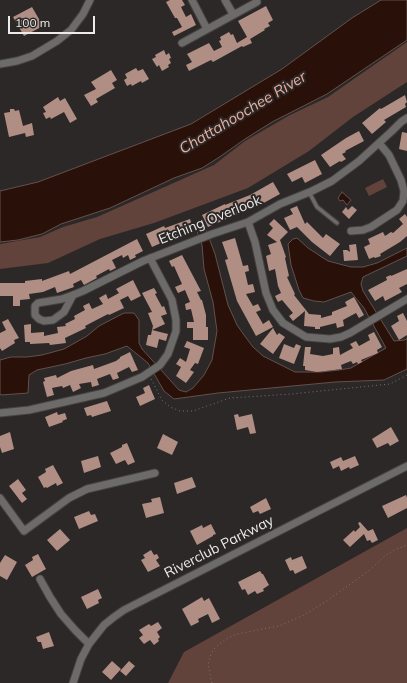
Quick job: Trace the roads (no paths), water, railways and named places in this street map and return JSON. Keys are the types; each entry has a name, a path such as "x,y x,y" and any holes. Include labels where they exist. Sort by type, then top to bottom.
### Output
{"street":[{"path":"0,64 17,61 32,56 57,41 71,30 83,14 90,0"},
{"path":"192,0 207,29"},
{"path":"225,0 233,14"},
{"path":"182,44 233,14 257,2"},
{"name":"Etching Overlook","path":"73,295 64,312 53,320 39,320 35,315 35,306 38,303 62,299 73,295 150,258 248,222 280,204 332,181 407,118"},
{"path":"351,231 363,230 371,227 397,210 403,202 404,192 401,180 379,143"},
{"path":"248,222 255,242 266,293 273,310 283,323 306,337 330,339 350,333 407,299"},
{"path":"0,408 4,413 29,410 104,393 160,366 168,354 176,331 176,320 172,300 150,258"},
{"name":"Riverclub Parkway","path":"73,683 81,659 89,644 104,625 124,610 407,466"},
{"path":"0,498 24,531 69,498 87,488 155,473"},
{"path":"40,579 61,614 89,644"}],"lane":[{"path":"309,192 317,207 336,222"}],"water":[{"name":"Chattahoochee River","path":"381,0 407,0 407,40 327,94 272,122 202,168 174,178 110,208 61,224 42,234 18,240 0,242 0,191 38,182 191,124 282,69 352,18"},
{"path":"342,192 351,200 347,205 343,200 340,201 338,198"},
{"path":"203,228 206,230 215,254 228,305 237,325 253,347 263,356 295,372 321,372 351,368 386,348 364,308 351,292 324,302 303,298 291,265 288,244 293,239 297,238 308,248 328,261 351,267 363,267 377,263 407,248 407,256 363,277 361,284 363,291 394,341 405,340 407,338 407,369 384,380 335,382 218,393 174,399 164,391 148,363 127,346 105,354 37,370 29,375 28,393 0,394 0,360 11,357 42,355 64,349 87,336 99,326 124,313 134,313 139,320 139,343 142,349 179,390 186,392 193,388 204,375 212,360 217,331 213,302 204,269 202,245 197,231"}]}
